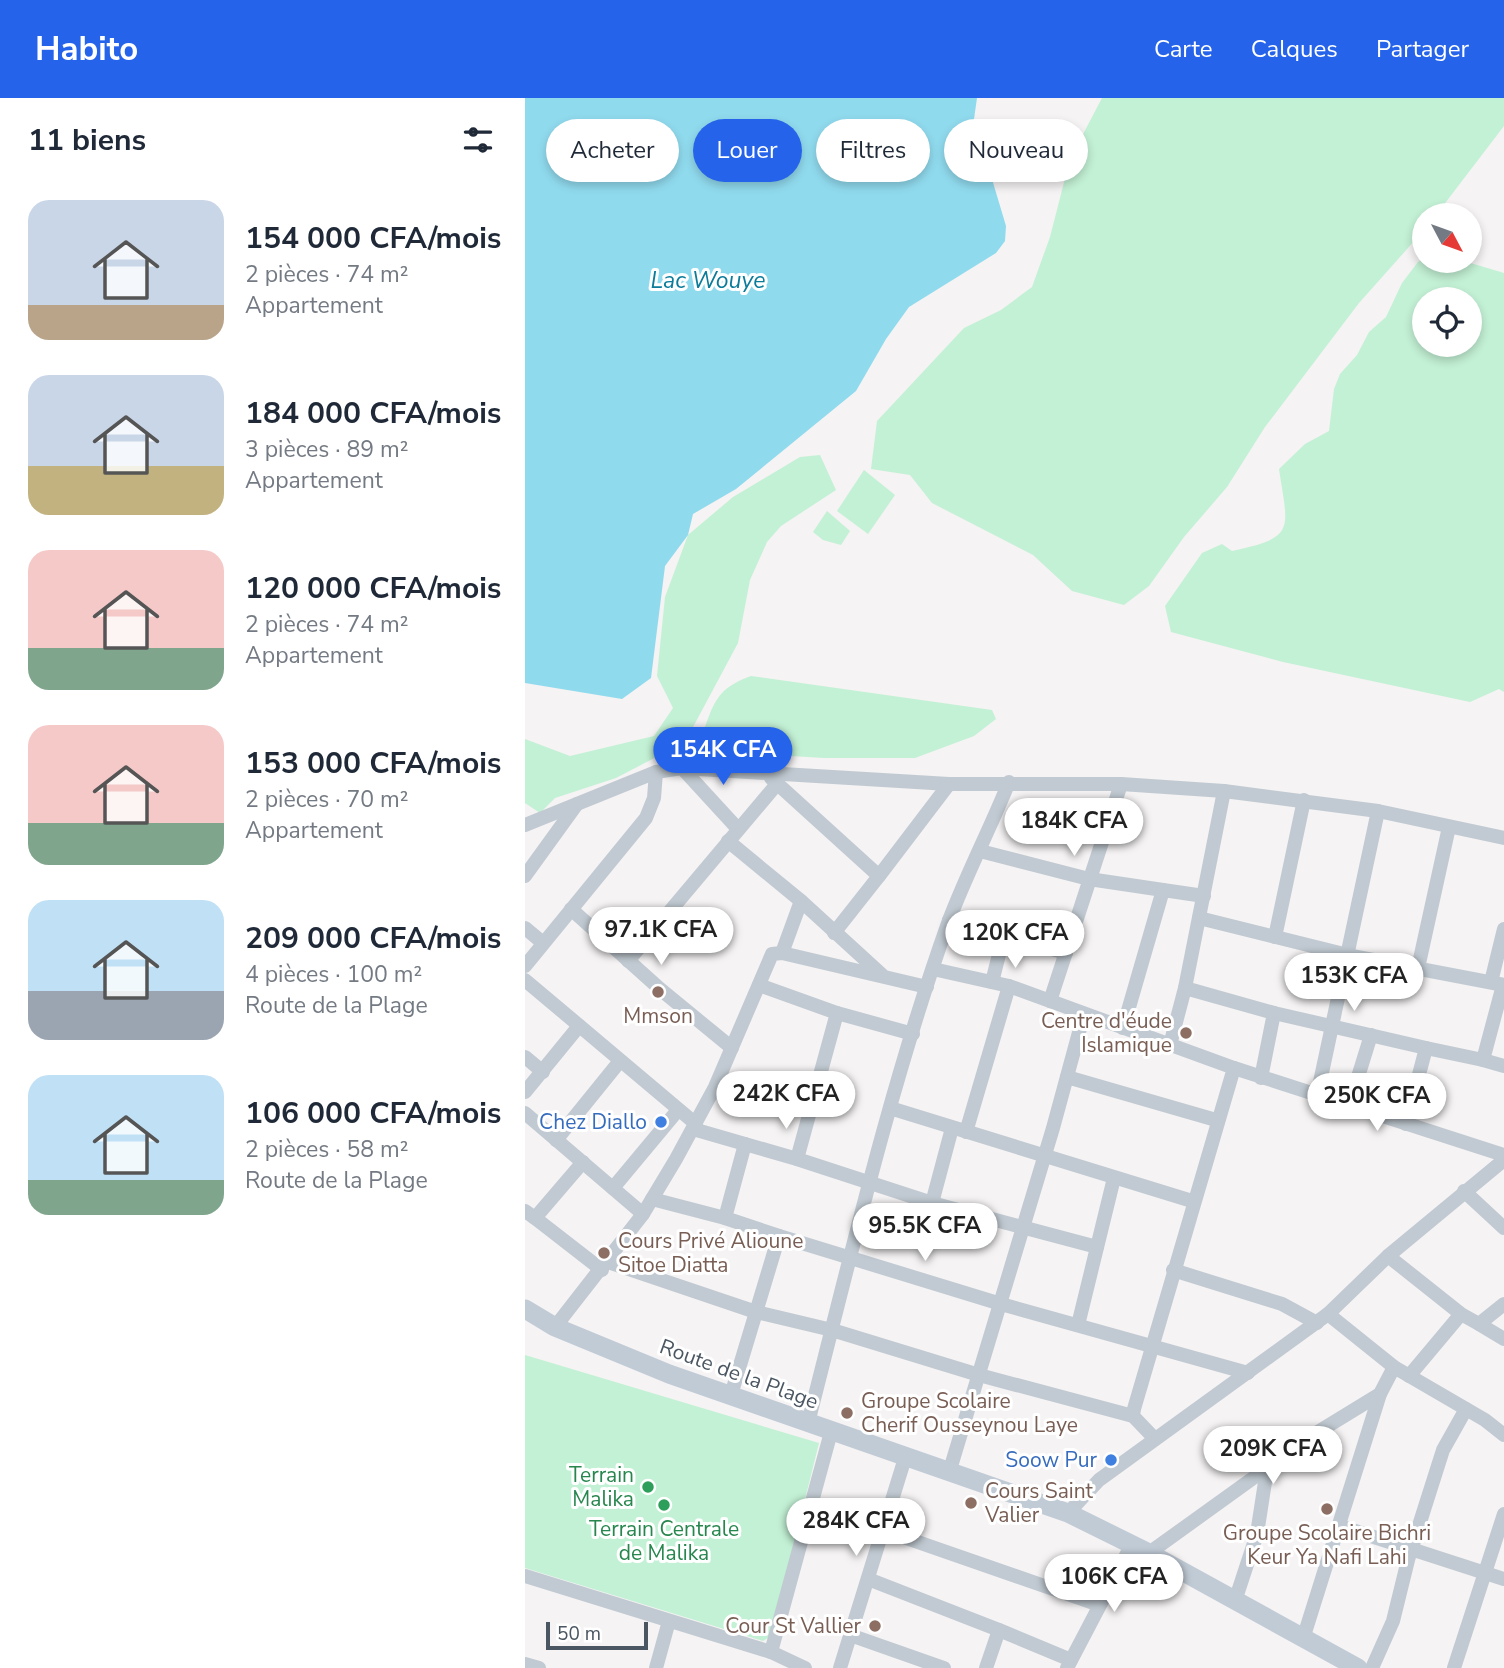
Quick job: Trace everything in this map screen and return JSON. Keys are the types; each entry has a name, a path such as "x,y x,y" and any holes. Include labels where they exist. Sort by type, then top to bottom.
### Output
{"main road":[{"name":"Route de la Plage","path":"525,1309 555,1327 669,1374 1068,1513 1141,1548 1345,1665"}],"street":[{"path":"682,768 738,829"},
{"path":"525,825 656,772 682,768 949,784 1121,784 1224,791 1378,811 1504,838"},
{"path":"525,966 646,818 654,798 656,772"},
{"path":"765,772 879,876"},
{"path":"808,1423 890,1108 927,986 949,920 1009,782"},
{"path":"628,961 777,784"},
{"path":"834,933 949,784"},
{"path":"1050,1002 1121,784"},
{"path":"1170,1045 1185,988 1224,791"},
{"path":"1275,937 1304,800"},
{"path":"525,876 577,804"},
{"path":"1317,1096 1378,811"},
{"path":"1417,968 1449,827"},
{"path":"728,841 801,901 883,976"},
{"path":"980,851 1089,879 1203,897"},
{"path":"1123,1028 1163,890"},
{"path":"782,953 801,901"},
{"path":"571,909 628,961 732,1048"},
{"path":"1199,918 1347,954 1499,984"},
{"path":"949,920 1066,953"},
{"path":"525,928 543,943"},
{"path":"1483,1060 1499,984 1504,929"},
{"path":"992,982 1004,936"},
{"path":"555,1327 643,1214 694,1127 732,1048 772,954 782,953 927,986"},
{"path":"933,969 1009,986 1261,1078 1504,1155"},
{"path":"525,980 678,1110 694,1127 932,1203 1097,1247"},
{"path":"759,985 837,1013 913,1034"},
{"path":"932,1203 1009,986"},
{"path":"1185,988 1274,1013 1504,1066"},
{"path":"797,1158 837,1013"},
{"path":"1261,1078 1274,1013"},
{"path":"949,1473 1001,1304 1084,1014"},
{"path":"525,1092 579,1026"},
{"path":"1349,1106 1371,1035"},
{"path":"1406,1124 1426,1048"},
{"path":"525,1057 543,1072"},
{"path":"556,1140 620,1061"},
{"path":"1133,1416 1192,1201 1234,1068"},
{"path":"1067,1077 1216,1121"},
{"path":"890,1108 1192,1201"},
{"path":"613,1188 678,1110"},
{"path":"525,1113 643,1214"},
{"path":"725,1218 745,1144"},
{"path":"1068,1513 1099,1480 1323,1319 1388,1256 1504,1160"},
{"path":"583,1162 530,1215 605,1266 756,1312 832,1330 979,1375 1133,1416 1155,1439"},
{"path":"1078,1325 1114,1178"},
{"path":"1464,1191 1504,1228"},
{"path":"652,1199 725,1218 1001,1304 1248,1373"},
{"path":"731,1395 779,1236"},
{"path":"1388,1256 1461,1314 1504,1339"},
{"path":"1173,1270 1323,1319 1394,1367 1466,1409 1504,1435"},
{"path":"1479,1324 1504,1304"},
{"path":"1409,1376 1461,1314"},
{"path":"1303,1639 1380,1394 1394,1367"},
{"path":"867,1579 999,1630 1069,1664 1099,1605 1141,1548 1380,1394"},
{"path":"1372,1668 1393,1621 1411,1548 1443,1450 1466,1409"},
{"path":"771,1652 831,1432"},
{"path":"840,1668 905,1458"},
{"path":"1235,1601 1257,1534 1267,1469"},
{"path":"1454,1668 1504,1514"},
{"path":"1340,1526 1504,1579"},
{"path":"883,1530 1099,1605"},
{"path":"525,1576 771,1652 805,1668"},
{"path":"656,1668 669,1621"},
{"path":"986,1668 999,1630"},
{"path":"850,1635 944,1668"},
{"path":"525,1664 539,1668"}],"green space":[{"path":"1102,98 1504,98 1504,126 1445,203 1412,203 1412,243 1359,303 1265,427 1227,487 1184,537 1149,586 1124,605 1072,591 1033,555 932,503 910,475 871,469 877,421 964,328 1001,310 1032,287 1050,237 1064,182 1088,182 1088,125"},
{"path":"1482,266 1504,273 1504,692 1499,689 1470,702 1283,662 1171,632 1165,606 1202,553 1222,544 1232,551 1268,541 1278,535 1285,518 1279,469 1305,444 1329,431 1334,389 1340,374 1357,355 1369,332 1386,317 1402,283 1412,270 1412,273 1482,273"},
{"path":"820,455 836,490 781,526 767,542 750,580 738,643 685,742 616,778 555,798 540,813 525,803 525,739 570,756 654,736 673,708 657,676 665,597 688,535 733,497 800,457"},
{"path":"864,470 895,495 868,534 837,511"},
{"path":"827,511 850,531 841,545 823,540 813,532"},
{"path":"751,676 992,710 996,719 974,736 915,758 824,758 712,751 703,733 714,704 731,685"},
{"name":"Terrain Centrale de Malika","path":"525,1355 819,1443 771,1636 763,1641 525,1568"}],"water":[{"name":"Lac Wouye","path":"525,98 977,98 974,119 944,119 944,182 993,182 1006,226 1005,241 996,253 909,307 886,339 856,391 736,489 693,514 688,535 665,566 651,678 622,699 525,683"}],"place":[{"name":"Mmson","path":"658,992"},
{"name":"Centre d'éude Islamique","path":"1186,1033"},
{"name":"Chez Diallo","path":"661,1122"},
{"name":"Cours Privé Alioune Sitoe Diatta","path":"604,1253"},
{"name":"Groupe Scolaire Cherif Ousseynou Laye","path":"847,1413"},
{"name":"Soow Pur","path":"1111,1460"},
{"name":"Terrain Malika","path":"648,1487"},
{"name":"Cours Saint Valier","path":"971,1503"},
{"name":"Terrain Centrale de Malika","path":"664,1505"},
{"name":"Groupe Scolaire Bichri Keur Ya Nafi Lahi","path":"1327,1509"},
{"name":"Cour St Vallier","path":"875,1626"}]}
